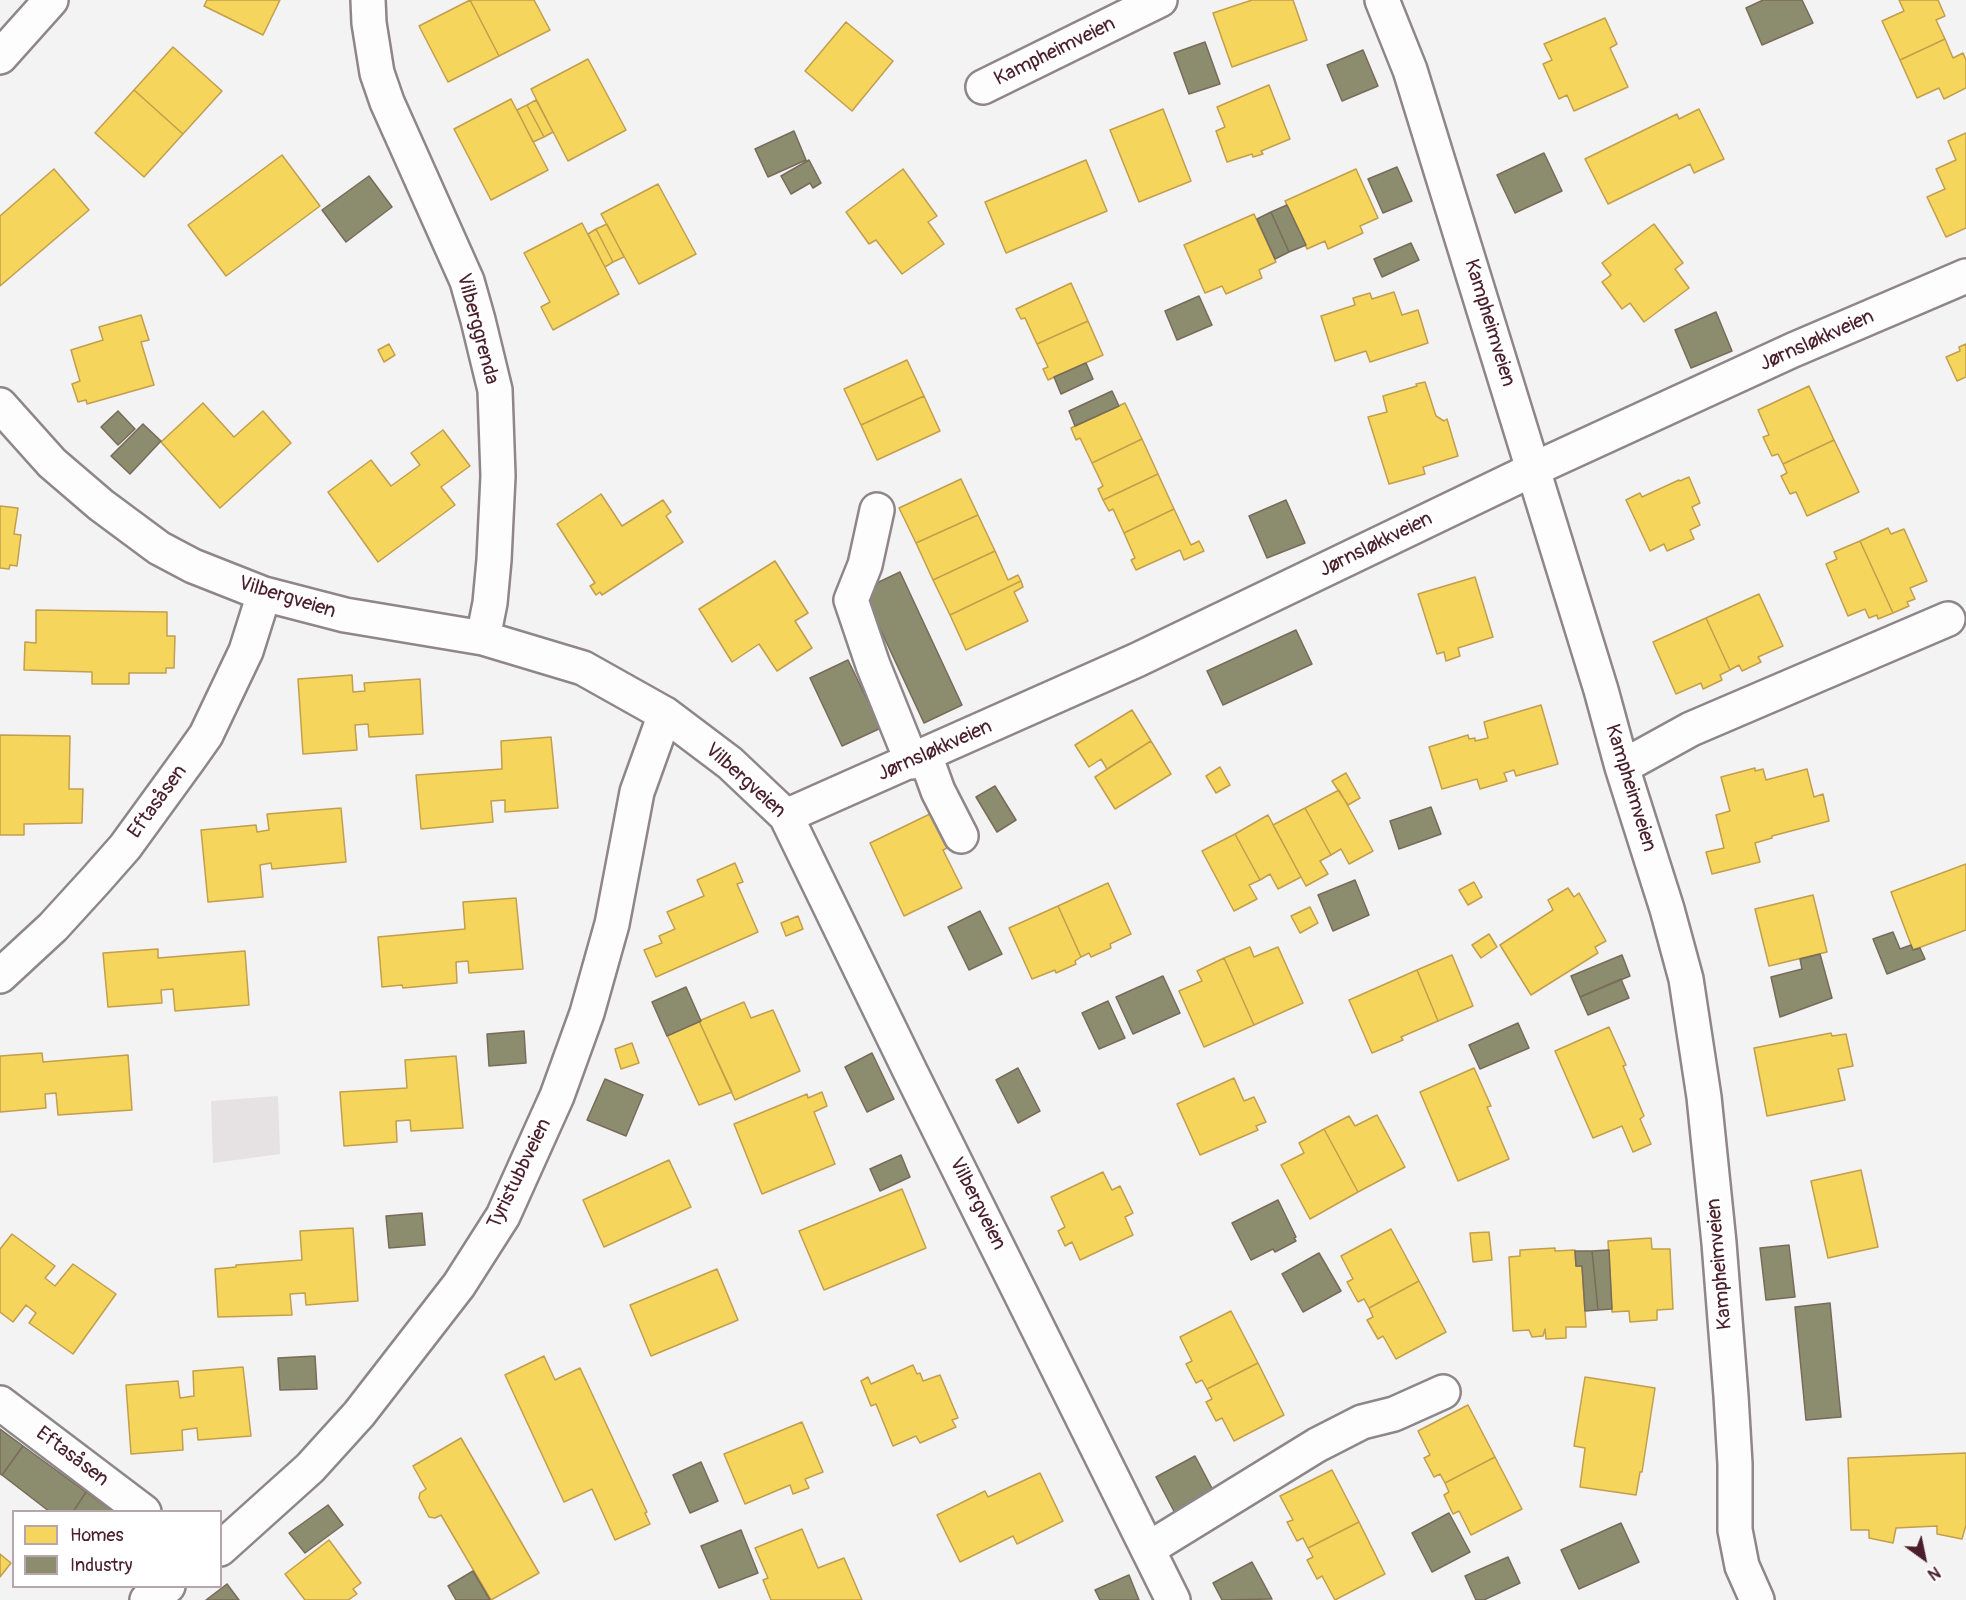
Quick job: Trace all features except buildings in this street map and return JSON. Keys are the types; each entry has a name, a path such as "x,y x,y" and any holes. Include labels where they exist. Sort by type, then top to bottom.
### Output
{"street":[{"path":"0,57 51,0"},
{"name":"Vilberggrenda","path":"368,0 369,23 377,73 387,102 467,281 495,390 498,476 495,560 483,638"},
{"name":"Kampheimveien","path":"982,87 1160,0"},
{"name":"Kampheimveien","path":"1382,0 1410,70 1601,690 1686,979 1704,1096 1719,1243 1735,1464 1735,1530 1742,1566 1757,1600"},
{"name":"Jørnsløkkveien","path":"786,816 1137,660 1533,470 1793,350 1966,276"},
{"name":"Vilbergveien","path":"0,405 52,463 101,505 159,548 193,566 264,594 345,615 483,638 584,668 665,714 730,763 786,816 1173,1600"},
{"path":"877,510 865,565 851,600 873,665 918,758 961,836"},
{"name":"Eftasåsen","path":"0,976 53,927 102,874 125,847 195,751 206,735 246,651 264,594"},
{"path":"1622,766 1692,729 1948,619"},
{"name":"Tyristubbveien","path":"222,1547 310,1468 359,1414 452,1295 503,1216 557,1096 587,1013 612,924 638,792 665,714"},
{"path":"1148,1549 1317,1445 1355,1425 1394,1414 1443,1392"},
{"name":"Eftasåsen","path":"0,1403 141,1510"},
{"path":"147,1600 166,1588"}],"shaded area":[{"path":"278,1096 280,1154 213,1163 211,1101"}]}
